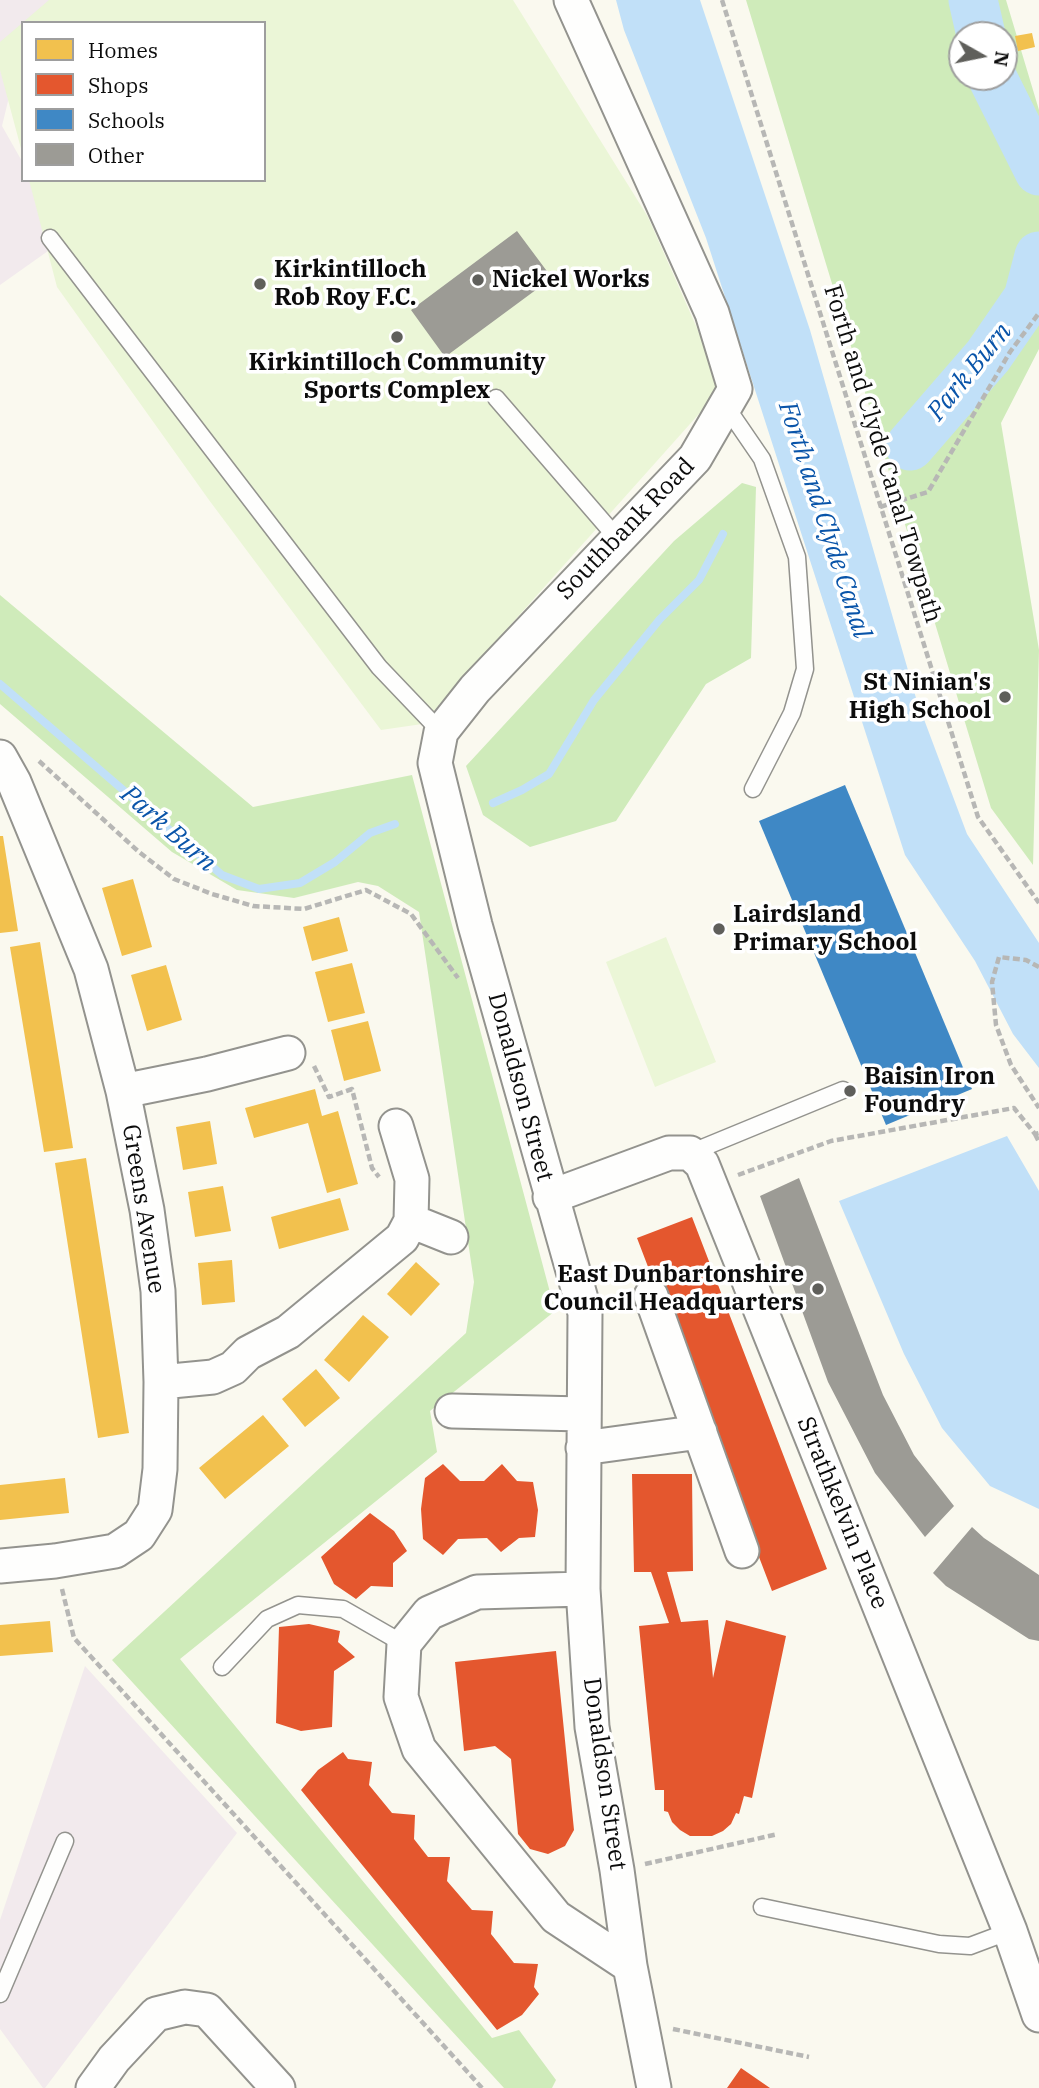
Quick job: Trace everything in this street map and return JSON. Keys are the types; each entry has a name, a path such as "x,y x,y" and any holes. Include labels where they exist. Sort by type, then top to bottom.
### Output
{"street":[{"name":"Southbank Road","path":"438,747 475,689 695,458 735,388 712,313 571,2"},
{"name":"Donaldson Street","path":"438,747 475,925 585,1313 583,1589 592,1727 617,1870 630,1966 654,2088"},
{"name":"Greens Avenue","path":"0,1566 55,1561 115,1551 139,1535 155,1510 160,1469 158,1291 147,1210 123,1091 91,969 14,782 16,756"},
{"path":"123,1091 288,1054"},
{"path":"161,1382 213,1377 233,1368 248,1353 288,1332 401,1238 411,1217 412,1179 396,1126"},
{"path":"550,1197 669,1153 690,1153"},
{"name":"Strathkelvin Place","path":"690,1153 702,1164 711,1185 946,1769 1010,1931 1039,2015"},
{"path":"411,1217 451,1237"},
{"path":"651,1296 742,1551"},
{"path":"452,1411 583,1414"},
{"path":"583,1448 700,1433"},
{"path":"583,1589 477,1592 429,1613 404,1644 401,1697 419,1749 556,1917 630,1966"},
{"path":"93,2088 114,2059 156,2014 185,2007 207,2010 278,2088"}],"lane":[{"path":"50,238 438,747"},
{"path":"496,398 617,538"},
{"path":"725,405 762,459 797,557 805,669 792,713 753,789"},
{"path":"690,1153 843,1090"},
{"path":"222,1667 267,1619 299,1605 343,1609 404,1644"},
{"path":"0,1994 65,1841"},
{"path":"762,1907 939,1944 970,1946 1010,1931"}],"path":[{"name":"Forth and Clyde Canal Towpath","path":"722,0 978,817 1039,903"},
{"path":"880,508 928,492 1010,352 1039,313"},
{"path":"16,756 174,879 253,906 304,909 366,890 411,914 460,980"},
{"path":"1039,967 1026,960 999,957 992,982 996,1025 1011,1065 1039,1108"},
{"path":"288,1054 316,1067 329,1097 352,1089 372,1168 411,1217"},
{"path":"711,1185 831,1141 1014,1108 1037,1133 1039,1142"},
{"path":"55,1561 74,1638 482,2088"},
{"path":"617,1870 778,1834"},
{"path":"641,2022 809,2057"}],"shaded area":[{"path":"0,0 56,0 26,21 21,21 21,47 2,126 21,159 21,182 33,182 65,239 0,285"},
{"path":"85,1666 237,1833 43,2088 0,2029 0,1920"}],"green space":[{"name":"Kirkintilloch Community Sports Complex","path":"49,0 513,0 648,217 723,387 422,724 381,730 209,500 57,287 30,182 266,182 266,21 24,21"},
{"path":"746,0 1006,0 1012,21 948,21 948,91 1018,91 1018,40 1039,110 1039,349 1001,423 1039,650 1033,865 991,808"},
{"name":"Kirkintilloch Community Sports Complex","path":"21,24 21,149 0,70 0,42"},
{"path":"742,483 756,487 751,658 706,684 616,821 530,847 483,815 466,766 674,541"},
{"path":"0,595 253,807 412,775 555,1311 430,1411 437,1452 180,1659 492,2038 519,2030 556,2080 552,2088 504,2088 112,1660 466,1333 474,1282 419,912 378,886 358,882 294,898 237,890 172,852 0,704"},
{"path":"666,937 716,1062 655,1087 606,962"}],"water":[{"name":"Forth and Clyde Canal","path":"616,0 700,0 810,330 916,698 967,834 1039,943 1039,1068 1013,1034 975,961 905,855 706,238 624,30"},
{"path":"1007,1136 1039,1191 1039,1509 990,1486 942,1428 904,1354 839,1201"}],"building: Homes":[{"path":"1032,33 1035,47 1018,51 1018,35"},
{"path":"0,836 3,836 18,931 0,933"},
{"path":"133,879 152,947 122,956 102,888"},
{"path":"339,917 348,951 312,961 303,927"},
{"path":"40,942 73,1148 44,1152 10,947"},
{"path":"352,963 365,1013 328,1022 315,972"},
{"path":"166,965 182,1020 147,1031 131,975"},
{"path":"368,1021 381,1071 344,1081 331,1030"},
{"path":"315,1089 322,1116 338,1111 358,1184 327,1193 308,1123 254,1138 245,1108"},
{"path":"210,1121 217,1164 183,1170 176,1127"},
{"path":"86,1158 129,1433 98,1438 55,1163"},
{"path":"223,1186 231,1231 195,1237 188,1192"},
{"path":"340,1198 349,1230 279,1249 271,1217"},
{"path":"232,1260 235,1302 202,1305 198,1263"},
{"path":"416,1262 440,1284 411,1316 387,1294"},
{"path":"363,1315 389,1337 349,1382 324,1360"},
{"path":"316,1369 340,1398 305,1427 282,1399"},
{"path":"263,1415 289,1446 225,1499 199,1468"},
{"path":"65,1478 69,1513 0,1520 0,1485"},
{"path":"50,1621 53,1652 0,1656 0,1625"}],"building: Shops":[{"path":"692,1217 827,1569 772,1591 637,1238"},
{"path":"443,1464 460,1481 484,1481 502,1464 517,1481 533,1482 538,1510 535,1537 519,1538 501,1552 487,1538 458,1539 443,1555 423,1539 421,1509 425,1478"},
{"path":"632,1474 692,1474 693,1571 667,1572 681,1622 708,1620 713,1678 726,1620 786,1636 752,1798 744,1796 739,1814 736,1813 731,1824 712,1836 690,1836 680,1830 672,1822 668,1812 664,1811 664,1790 655,1790 639,1626 669,1623 651,1572 634,1572"},
{"path":"370,1513 394,1531 407,1551 393,1563 393,1587 371,1586 356,1599 334,1584 321,1557"},
{"path":"309,1624 340,1631 338,1642 355,1657 334,1671 332,1727 301,1731 276,1723 279,1627"},
{"path":"556,1651 574,1830 565,1846 548,1854 530,1849 518,1834 511,1759 495,1746 464,1751 455,1662"},
{"path":"343,1752 348,1759 372,1762 369,1785 392,1813 415,1815 414,1839 428,1857 450,1857 447,1881 472,1910 493,1911 491,1934 514,1963 538,1964 534,1987 539,1994 522,2015 497,2030 301,1790 318,1770"},
{"path":"741,2068 770,2088 727,2088"}],"building: Schools":[{"path":"845,785 972,1089 886,1125 759,821"}],"building: Other":[{"path":"517,231 552,278 445,357 411,310"},
{"name":"East Dunbartonshire Council Headquarters","path":"799,1178 883,1395 914,1455 954,1506 925,1537 875,1473 828,1382 760,1196"},
{"path":"972,1527 1039,1575 1039,1641 1029,1639 946,1586 933,1573"}],"waterway":[{"name":"Park Burn","path":"973,0 978,21"},
{"name":"Park Burn","path":"999,91 1039,171"},
{"name":"Park Burn","path":"910,446 988,356 1028,298 1039,256"},
{"name":"Park Burn","path":"493,803 549,774 594,700 660,619 699,580 723,534"},
{"name":"Park Burn","path":"0,684 222,875 259,889 300,883 335,862 370,833 395,824"}],"place":[{"name":"Nickel Works","path":"478,280"},
{"name":"Kirkintilloch Rob Roy F.C.","path":"260,284"},
{"name":"Kirkintilloch Community Sports Complex","path":"397,337"},
{"name":"St Ninian's High School","path":"1005,697"},
{"name":"Lairdsland Primary School","path":"719,929"},
{"name":"Baisin Iron Foundry","path":"850,1091"},
{"name":"East Dunbartonshire Council Headquarters","path":"818,1289"}]}
